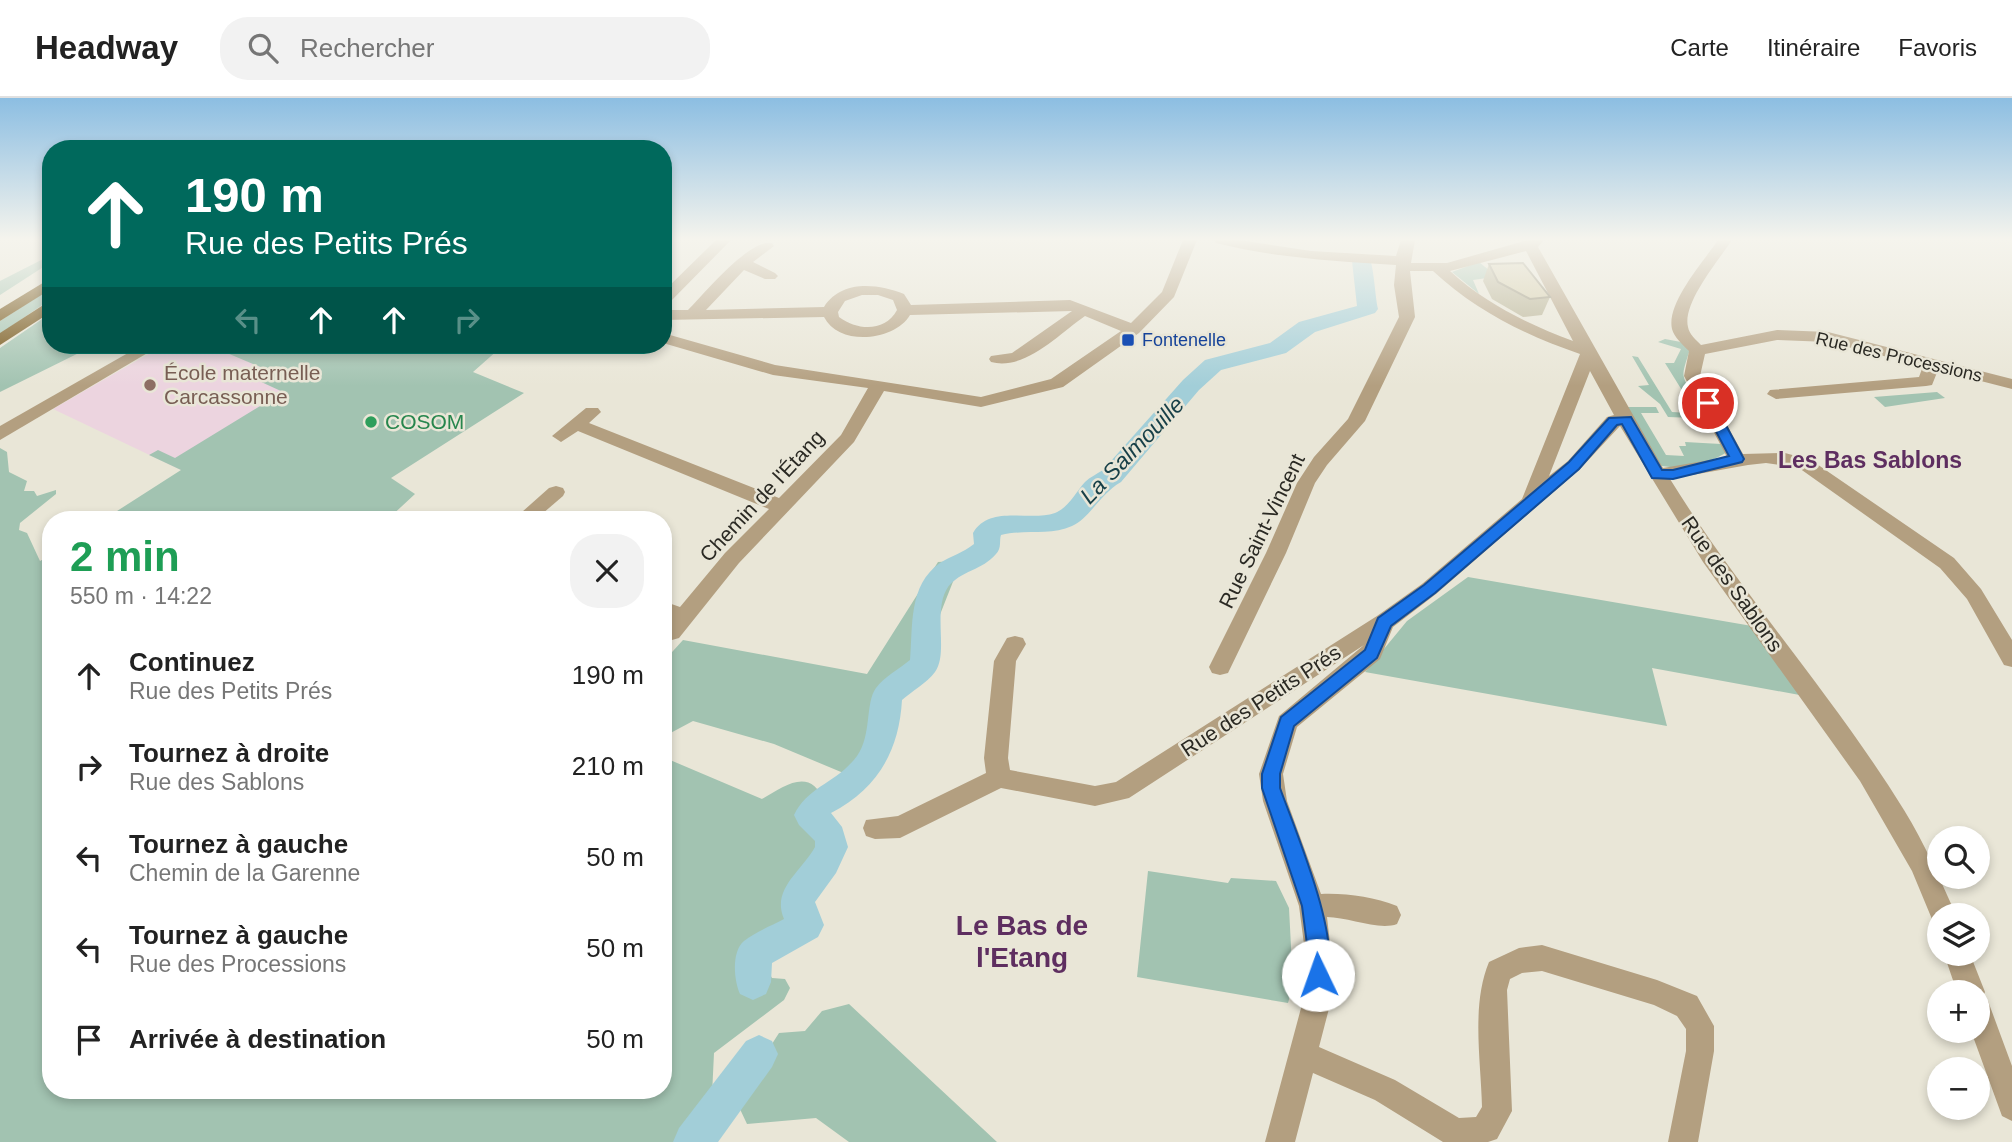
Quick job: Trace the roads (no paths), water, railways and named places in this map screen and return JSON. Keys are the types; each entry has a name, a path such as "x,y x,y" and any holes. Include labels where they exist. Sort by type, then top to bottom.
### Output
{"highway":[{"path":"0,316 41,289"},
{"path":"0,340 42,311"}],"street":[{"path":"693,314 717,289"},
{"path":"672,341 773,370 981,402 1023,394 1057,383 1133,330 1171,289"},
{"name":"Rue Saint-Vincent","path":"1220,667 1306,483 1320,461 1356,421 1407,317 1403,289"},
{"path":"1463,289 1492,312 1589,352"},
{"name":"Rue des Sablons","path":"1557,289 1657,474 1712,559 1812,695 1885,803 1916,855 1938,903"},
{"path":"1693,289 1681,308 1680,331 1697,351 1692,376 1737,459"},
{"path":"868,290 899,297 905,310 896,323 886,328 860,332 838,325 830,312 837,299 857,291 868,290"},
{"path":"905,310 1070,306 1133,330"},
{"path":"997,359 1016,357 1082,310"},
{"path":"672,315 830,312"},
{"name":"Rue des Processions","path":"1697,351 1726,343 1777,335 1803,335 1847,341 2012,384"},
{"name":"Rue des Petits Prés","path":"1530,502 1589,352"},
{"path":"0,434 138,354"},
{"path":"1776,394 1926,381 1932,363"},
{"name":"Chemin de l'Étang","path":"672,619 678,625 732,558 848,438 879,385"},
{"path":"561,436 592,412"},
{"name":"Rue des Petits Prés","path":"999,778 1094,796 1119,792 1384,622 1429,589 1574,465 1613,421 1626,420"},
{"path":"576,424 780,506"},
{"path":"1657,474 1673,474 1737,459 1778,457 1805,464 1928,548 1962,577 2012,659"},
{"path":"533,511 556,492"},
{"path":"1280,1142 1318,997 1318,952 1311,906 1275,801 1271,774 1287,722 1372,653 1384,622"},
{"path":"875,828 900,827 999,778 996,758 1005,661 1015,644"},
{"path":"1311,906 1344,905 1388,915"},
{"path":"1303,1054 1385,1090 1456,1133 1472,1133 1486,1128 1497,1111 1493,990 1499,971 1519,961 1542,958 1657,993 1687,1006 1699,1026 1700,1051 1683,1142"},
{"path":"1989,1043 2012,1106"}],"waterway":[{"name":"La Salmouille","path":"753,982 755,954 806,925 799,914 797,898 825,862 832,847 831,837 810,815 817,805 835,796 860,776 876,753 884,727 887,695 924,665 929,602 939,580 950,569 969,562 987,548 986,533 992,528 1010,524 1056,522 1069,516 1097,485 1112,476 1191,385 1213,365 1278,348 1307,327 1368,309 1364,289"},
{"name":"La Salmouille","path":"693,1142 759,1054"}],"place":[{"name":"Fontenelle","path":"1128,340"},
{"name":"École maternelle Carcassonne","path":"150,385"},
{"name":"COSOM","path":"371,422"}],"district":[{"name":"Les Bas Sablons","path":"1870,460"},
{"name":"Le Bas de l'Etang","path":"1022,941"}]}
